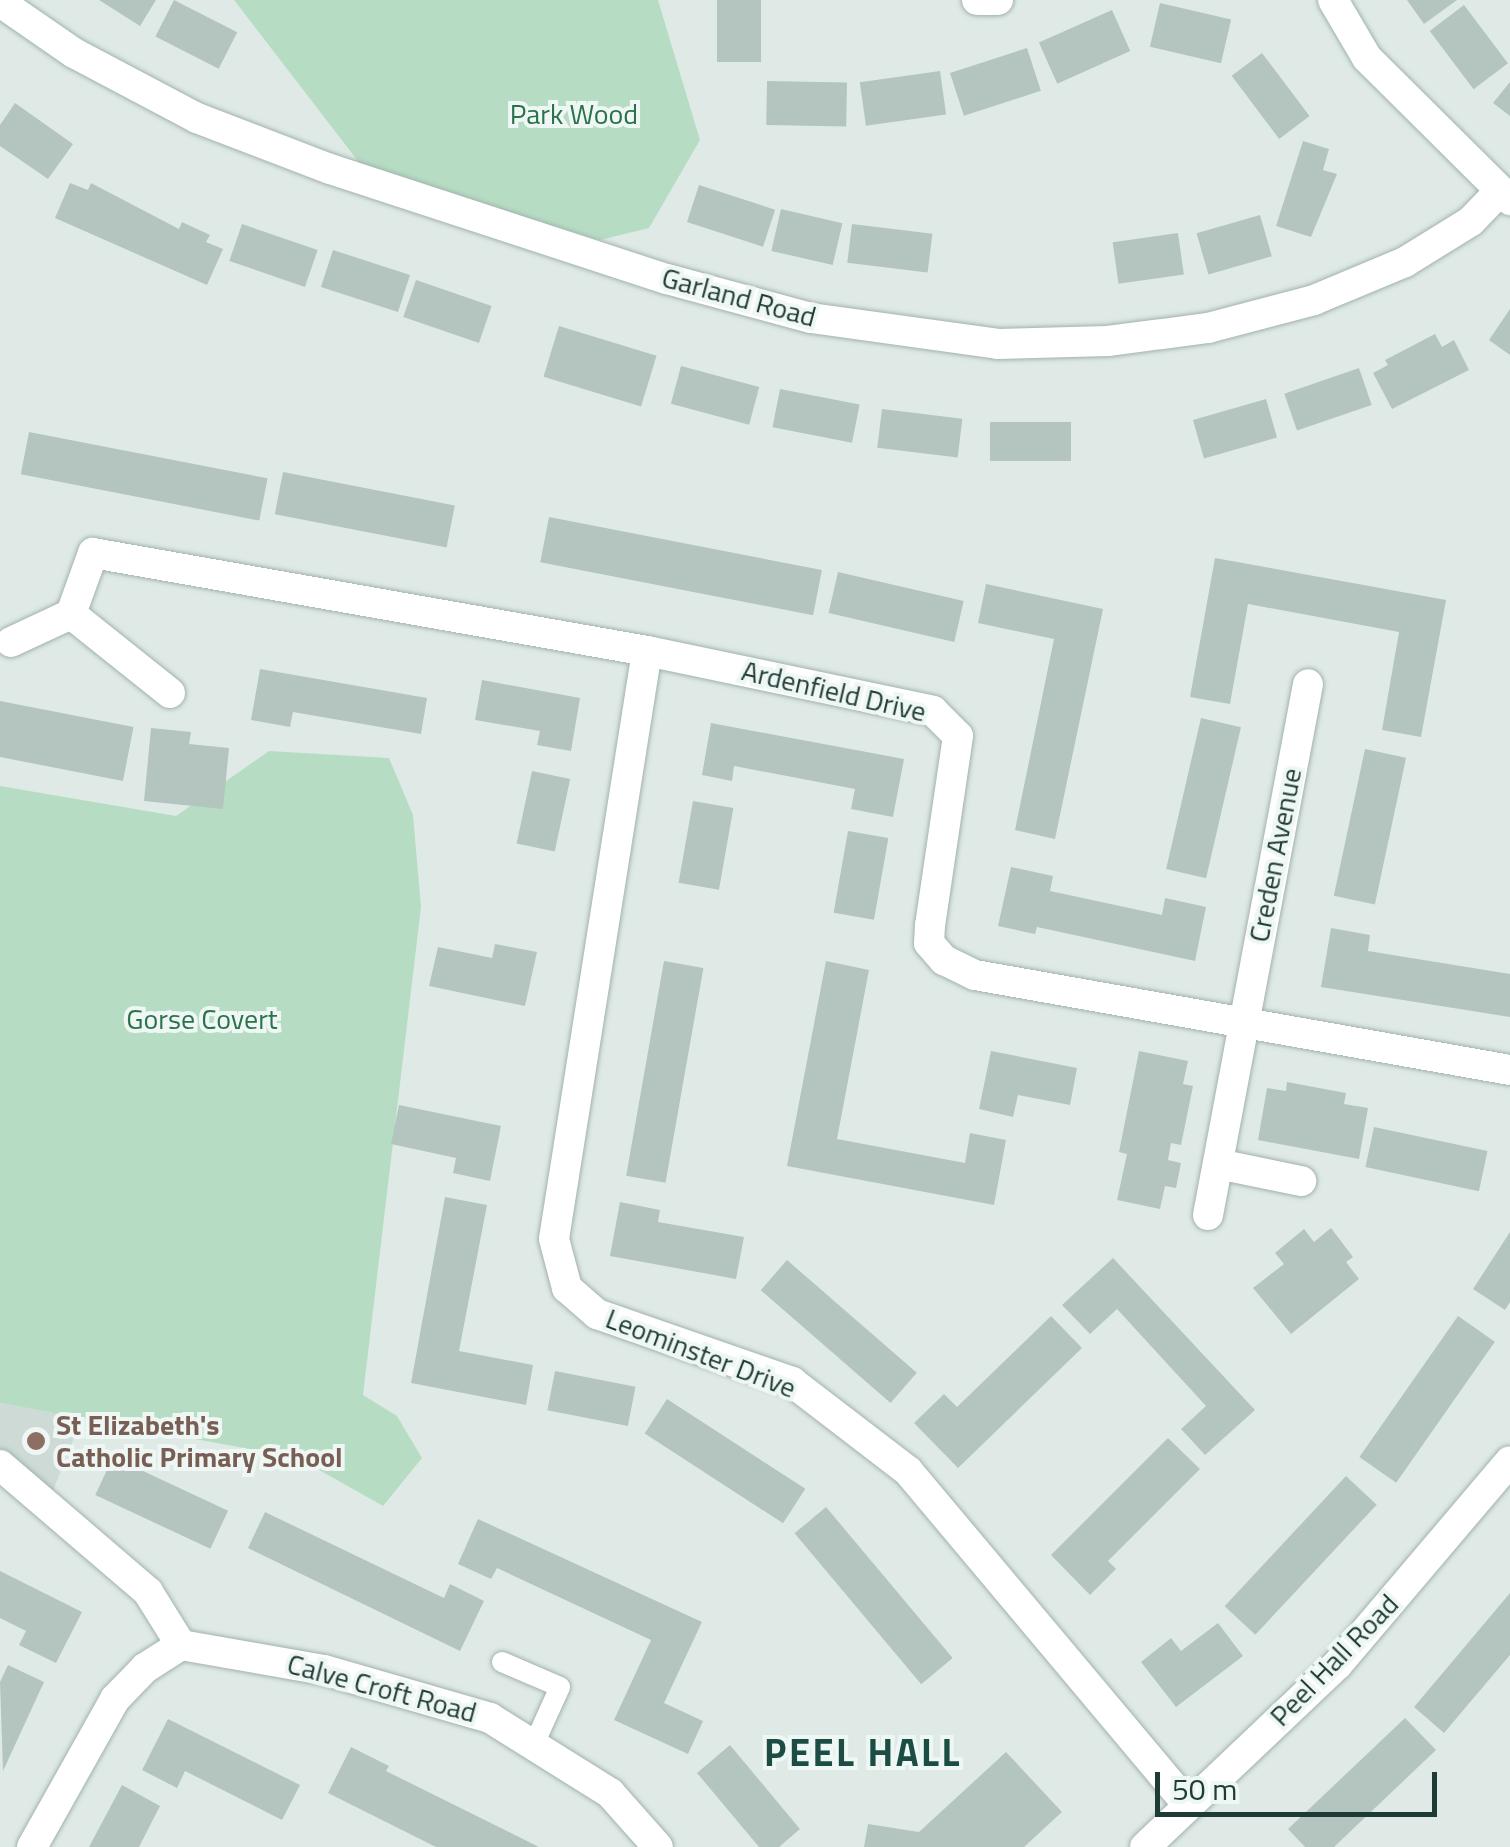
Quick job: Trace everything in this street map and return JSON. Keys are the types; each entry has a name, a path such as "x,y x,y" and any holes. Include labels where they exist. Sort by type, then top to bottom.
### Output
{"street":[{"path":"978,0 998,0"},
{"path":"1333,0 1368,58 1504,196"},
{"name":"Garland Road","path":"0,2 74,53 197,118 330,169 793,313 998,344 1108,341 1208,328 1314,300 1405,262 1504,196"},
{"name":"Ardenfield Drive","path":"70,614 93,553 646,651 908,704 950,722 959,764 929,943 944,960 975,975 1510,1070"},
{"path":"12,642 70,614 170,692"},
{"name":"Leominster Drive","path":"646,651 554,1239 567,1288 597,1314 792,1382 908,1472 1188,1805"},
{"name":"Creden Avenue","path":"1208,1215 1308,684"},
{"path":"1218,1164 1301,1181"},
{"name":"Peel Hall Road","path":"1145,1847 1338,1665 1510,1461"},
{"path":"0,1465 148,1592 181,1645 145,1668 115,1699 32,1847"},
{"name":"Calve Croft Road","path":"181,1645 248,1653 414,1692 490,1718 610,1792 658,1847"}],"lane":[{"path":"502,1662 560,1687 534,1744"}],"shaded area":[{"name":"St Elizabeth's Catholic Primary School","path":"0,1403 82,1418 48,1503 0,1465"}],"green space":[{"name":"Park Wood","path":"234,0 658,0 700,140 649,228 600,240 364,169"},
{"name":"Gorse Covert","path":"269,751 389,758 413,815 421,907 363,1395 397,1416 422,1458 383,1506 298,1458 0,1403 0,786 176,816"}],"building":[{"path":"99,0 156,0 140,26"},
{"path":"174,0 237,32 219,69 155,37"},
{"path":"717,0 761,0 761,62 717,62"},
{"path":"1407,0 1457,0 1424,24"},
{"path":"1160,3 1231,19 1221,63 1150,47"},
{"path":"1464,5 1508,63 1474,89 1430,31"},
{"path":"1112,10 1130,51 1057,84 1039,43"},
{"path":"1027,48 1041,91 964,116 950,73"},
{"path":"1262,53 1310,116 1279,139 1232,76"},
{"path":"940,71 946,115 866,126 860,82"},
{"path":"767,81 847,82 846,126 766,125"},
{"path":"1510,82 1510,116 1493,103"},
{"path":"15,103 73,144 48,179 0,146 0,125"},
{"path":"1303,141 1329,149 1323,170 1337,174 1311,237 1276,226"},
{"path":"70,183 88,190 91,183 179,229 182,222 210,235 206,242 223,249 207,285 55,218"},
{"path":"699,185 775,210 763,247 687,222"},
{"path":"781,209 842,223 833,265 771,251"},
{"path":"1260,215 1272,256 1208,275 1197,233"},
{"path":"242,224 318,250 305,287 229,261"},
{"path":"852,224 932,234 928,273 847,263"},
{"path":"1178,233 1184,275 1118,284 1113,242"},
{"path":"333,250 410,275 398,312 321,287"},
{"path":"416,280 492,306 479,343 403,317"},
{"path":"1510,309 1510,355 1489,340"},
{"path":"559,326 657,356 641,407 544,377"},
{"path":"1435,334 1442,347 1454,340 1469,370 1392,409 1373,373 1388,365 1385,360"},
{"path":"681,366 759,387 749,425 671,404"},
{"path":"1359,368 1372,405 1297,431 1284,394"},
{"path":"780,389 860,404 852,443 773,427"},
{"path":"1266,399 1277,437 1204,458 1193,420"},
{"path":"882,409 962,419 958,458 877,448"},
{"path":"990,422 1071,422 1071,461 990,461"},
{"path":"29,432 268,478 259,521 21,474"},
{"path":"283,472 455,505 447,548 275,514"},
{"path":"549,517 822,570 813,615 540,562"},
{"path":"1215,558 1446,600 1421,737 1382,730 1399,632 1248,604 1230,704 1190,697"},
{"path":"838,572 964,601 954,642 829,613"},
{"path":"986,584 1103,609 1055,839 1015,830 1054,639 978,623"},
{"path":"260,669 427,698 421,734 293,712 290,727 251,720"},
{"path":"482,680 580,698 571,751 537,745 540,731 475,720"},
{"path":"0,701 134,727 123,781 0,757"},
{"path":"1201,718 1241,727 1206,878 1166,869"},
{"path":"711,723 904,759 893,817 851,809 855,789 734,766 732,781 702,775"},
{"path":"151,728 191,732 189,744 229,748 223,809 144,801"},
{"path":"1365,749 1406,758 1375,904 1334,896"},
{"path":"532,771 570,779 555,851 517,843"},
{"path":"693,801 733,808 719,890 679,883"},
{"path":"848,831 888,838 874,920 834,913"},
{"path":"1011,867 1053,876 1050,891 1162,915 1165,898 1206,907 1195,961 1037,927 1035,934 998,926"},
{"path":"1331,928 1370,935 1368,951 1510,974 1510,1017 1321,987"},
{"path":"495,944 537,952 525,1006 429,986 438,947 492,958"},
{"path":"664,961 703,968 666,1183 626,1176"},
{"path":"826,961 869,970 837,1139 965,1163 970,1133 1006,1140 994,1205 787,1166"},
{"path":"991,1051 1077,1068 1070,1105 1018,1095 1013,1117 979,1109"},
{"path":"1139,1051 1188,1061 1183,1084 1193,1086 1181,1145 1171,1143 1168,1160 1181,1163 1176,1188 1165,1186 1160,1209 1117,1200 1127,1154 1119,1152"},
{"path":"1287,1082 1346,1093 1344,1104 1368,1108 1359,1159 1258,1140 1267,1088 1286,1091"},
{"path":"399,1105 501,1126 490,1181 453,1173 456,1158 391,1144"},
{"path":"1374,1127 1487,1151 1479,1191 1365,1167"},
{"path":"445,1197 487,1205 459,1351 533,1365 526,1405 411,1383"},
{"path":"620,1202 660,1210 658,1222 744,1237 736,1279 610,1256"},
{"path":"1331,1228 1353,1257 1346,1262 1359,1279 1291,1334 1253,1288 1284,1264 1275,1253 1304,1229 1314,1242"},
{"path":"1510,1232 1510,1302 1505,1310 1473,1289"},
{"path":"1113,1258 1255,1410 1205,1455 1181,1429 1206,1406 1117,1309 1090,1334 1062,1305"},
{"path":"787,1260 917,1373 891,1403 761,1290"},
{"path":"1051,1316 1082,1348 958,1468 914,1423 944,1394 957,1407"},
{"path":"1458,1316 1495,1342 1396,1483 1359,1457"},
{"path":"555,1371 635,1387 628,1426 547,1410"},
{"path":"667,1399 805,1489 783,1523 645,1433"},
{"path":"1168,1438 1200,1469 1108,1561 1116,1569 1090,1595 1051,1555"},
{"path":"113,1457 228,1511 210,1549 95,1495"},
{"path":"1346,1476 1377,1505 1255,1635 1225,1606"},
{"path":"826,1507 953,1658 921,1684 795,1533"},
{"path":"265,1512 444,1598 450,1584 484,1601 460,1651 248,1548"},
{"path":"478,1519 702,1622 664,1703 703,1721 688,1754 614,1720 651,1640 497,1568 491,1579 458,1564"},
{"path":"0,1571 82,1612 56,1663 19,1645 26,1631 0,1618"},
{"path":"1510,1593 1510,1655 1444,1733 1414,1707"},
{"path":"1218,1623 1243,1656 1176,1707 1141,1662 1171,1638 1181,1651"},
{"path":"8,1665 44,1682 3,1771 0,1682"},
{"path":"1405,1718 1436,1750 1334,1847 1305,1847 1288,1829"},
{"path":"168,1719 300,1785 282,1820 185,1771 177,1788 142,1770"},
{"path":"730,1745 800,1829 779,1847 759,1847 697,1773"},
{"path":"351,1747 389,1766 386,1771 539,1847 436,1847 328,1793"},
{"path":"1006,1752 1062,1812 1024,1847 864,1847 868,1824 919,1832"},
{"path":"122,1785 160,1806 139,1847 89,1847"}],"place":[{"name":"St Elizabeth's Catholic Primary School","path":"36,1441"}],"district":[{"name":"PEEL HALL","path":"863,1753"}]}
